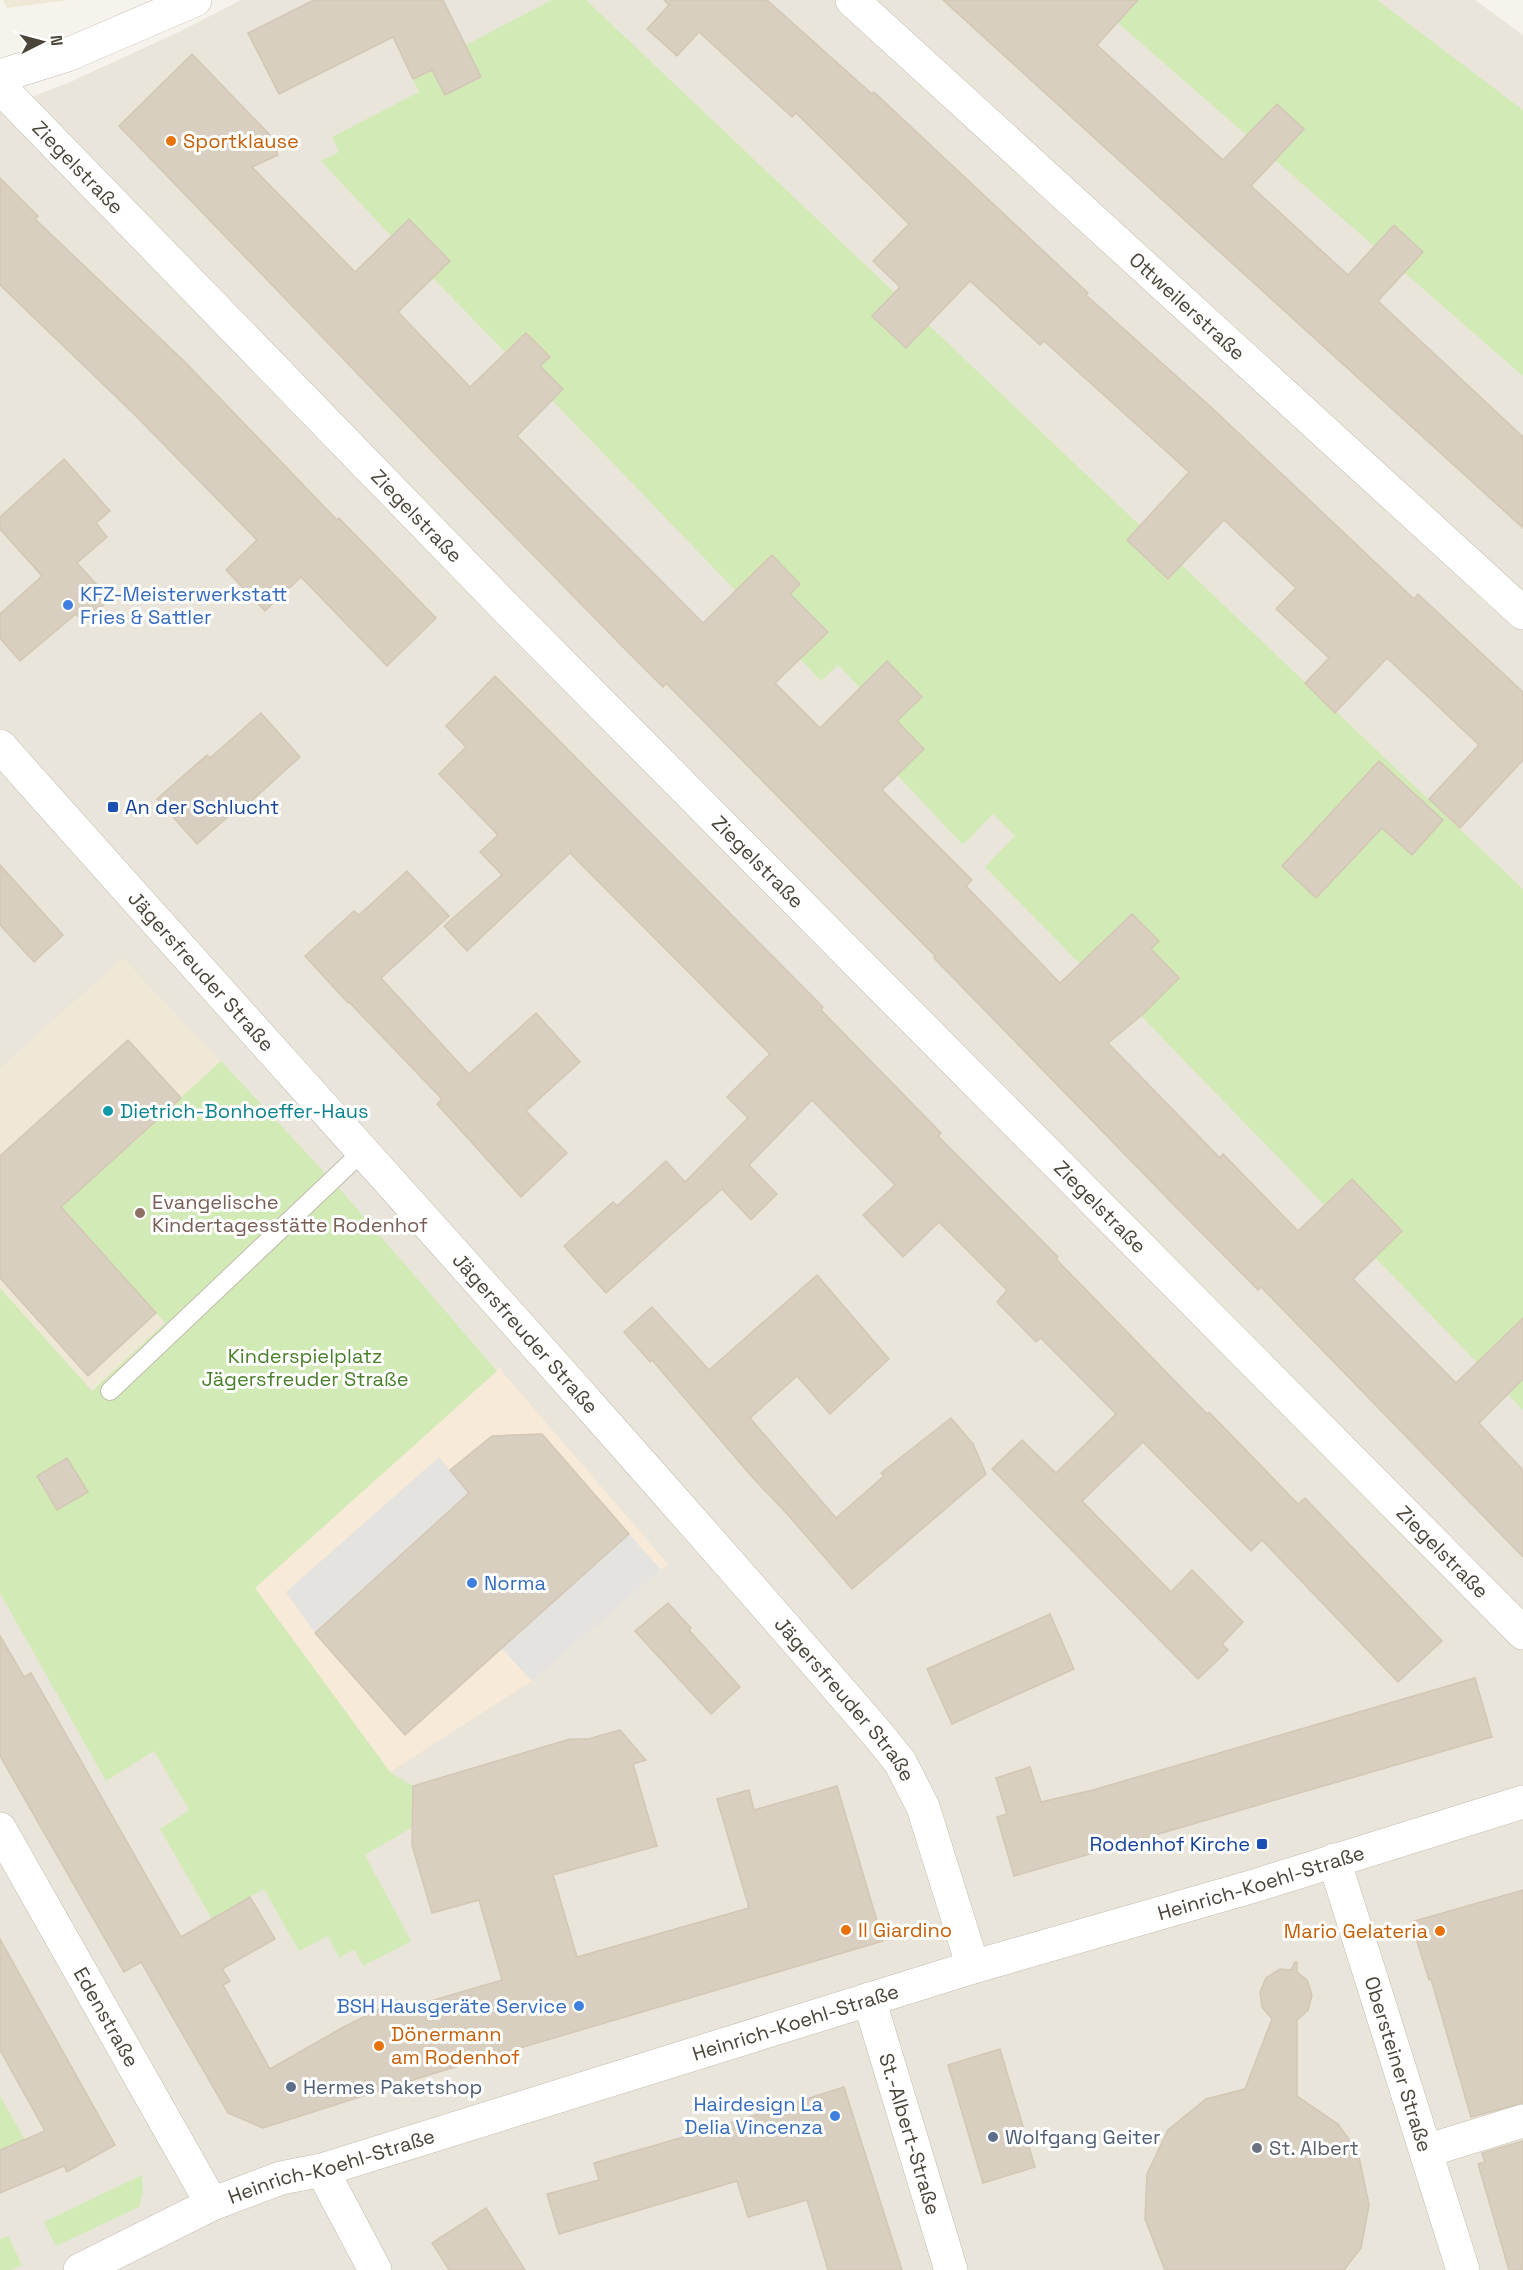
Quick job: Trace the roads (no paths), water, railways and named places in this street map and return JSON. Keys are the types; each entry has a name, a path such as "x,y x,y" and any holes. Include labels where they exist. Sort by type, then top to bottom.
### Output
{"street":[{"path":"0,76 67,55 195,0"},
{"name":"Ottweilerstraße","path":"852,0 1523,614"},
{"name":"Ziegelstraße","path":"0,87 510,612 1523,1633"},
{"name":"Jägersfreuder Straße","path":"0,746 672,1496 873,1728 900,1762 923,1807 973,1967"},
{"name":"Heinrich-Koehl-Straße","path":"80,2270 212,2204 281,2178 322,2170 973,1967 1523,1802"},
{"name":"Edenstraße","path":"0,1829 212,2204"},
{"name":"Obersteiner Straße","path":"1334,1860 1463,2270"},
{"name":"St.-Albert-Straße","path":"869,1999 951,2270"},
{"path":"1426,2151 1523,2121"},
{"path":"322,2170 375,2270"}],"lane":[{"path":"110,1392 363,1151"}],"place":[{"name":"Sportklause","path":"171,141"},
{"name":"KFZ-Meisterwerkstatt Fries & Sattler","path":"68,605"},
{"name":"An der Schlucht","path":"113,807"},
{"name":"Dietrich-Bonhoeffer-Haus","path":"108,1111"},
{"name":"Evangelische Kindertagesstätte Rodenhof","path":"140,1213"},
{"name":"Norma","path":"472,1583"},
{"name":"Rodenhof Kirche","path":"1262,1844"},
{"name":"Il Giardino","path":"846,1930"},
{"name":"Mario Gelateria","path":"1440,1931"},
{"name":"BSH Hausgeräte Service","path":"579,2006"},
{"name":"Dönermann am Rodenhof","path":"379,2046"},
{"name":"Hermes Paketshop","path":"291,2087"},
{"name":"Hairdesign La Delia Vincenza","path":"835,2116"},
{"name":"Wolfgang Geiter","path":"993,2137"},
{"name":"St. Albert","path":"1257,2148"}],"park label":[{"name":"Kinderspielplatz Jägersfreuder Straße","path":"305,1368"}]}
